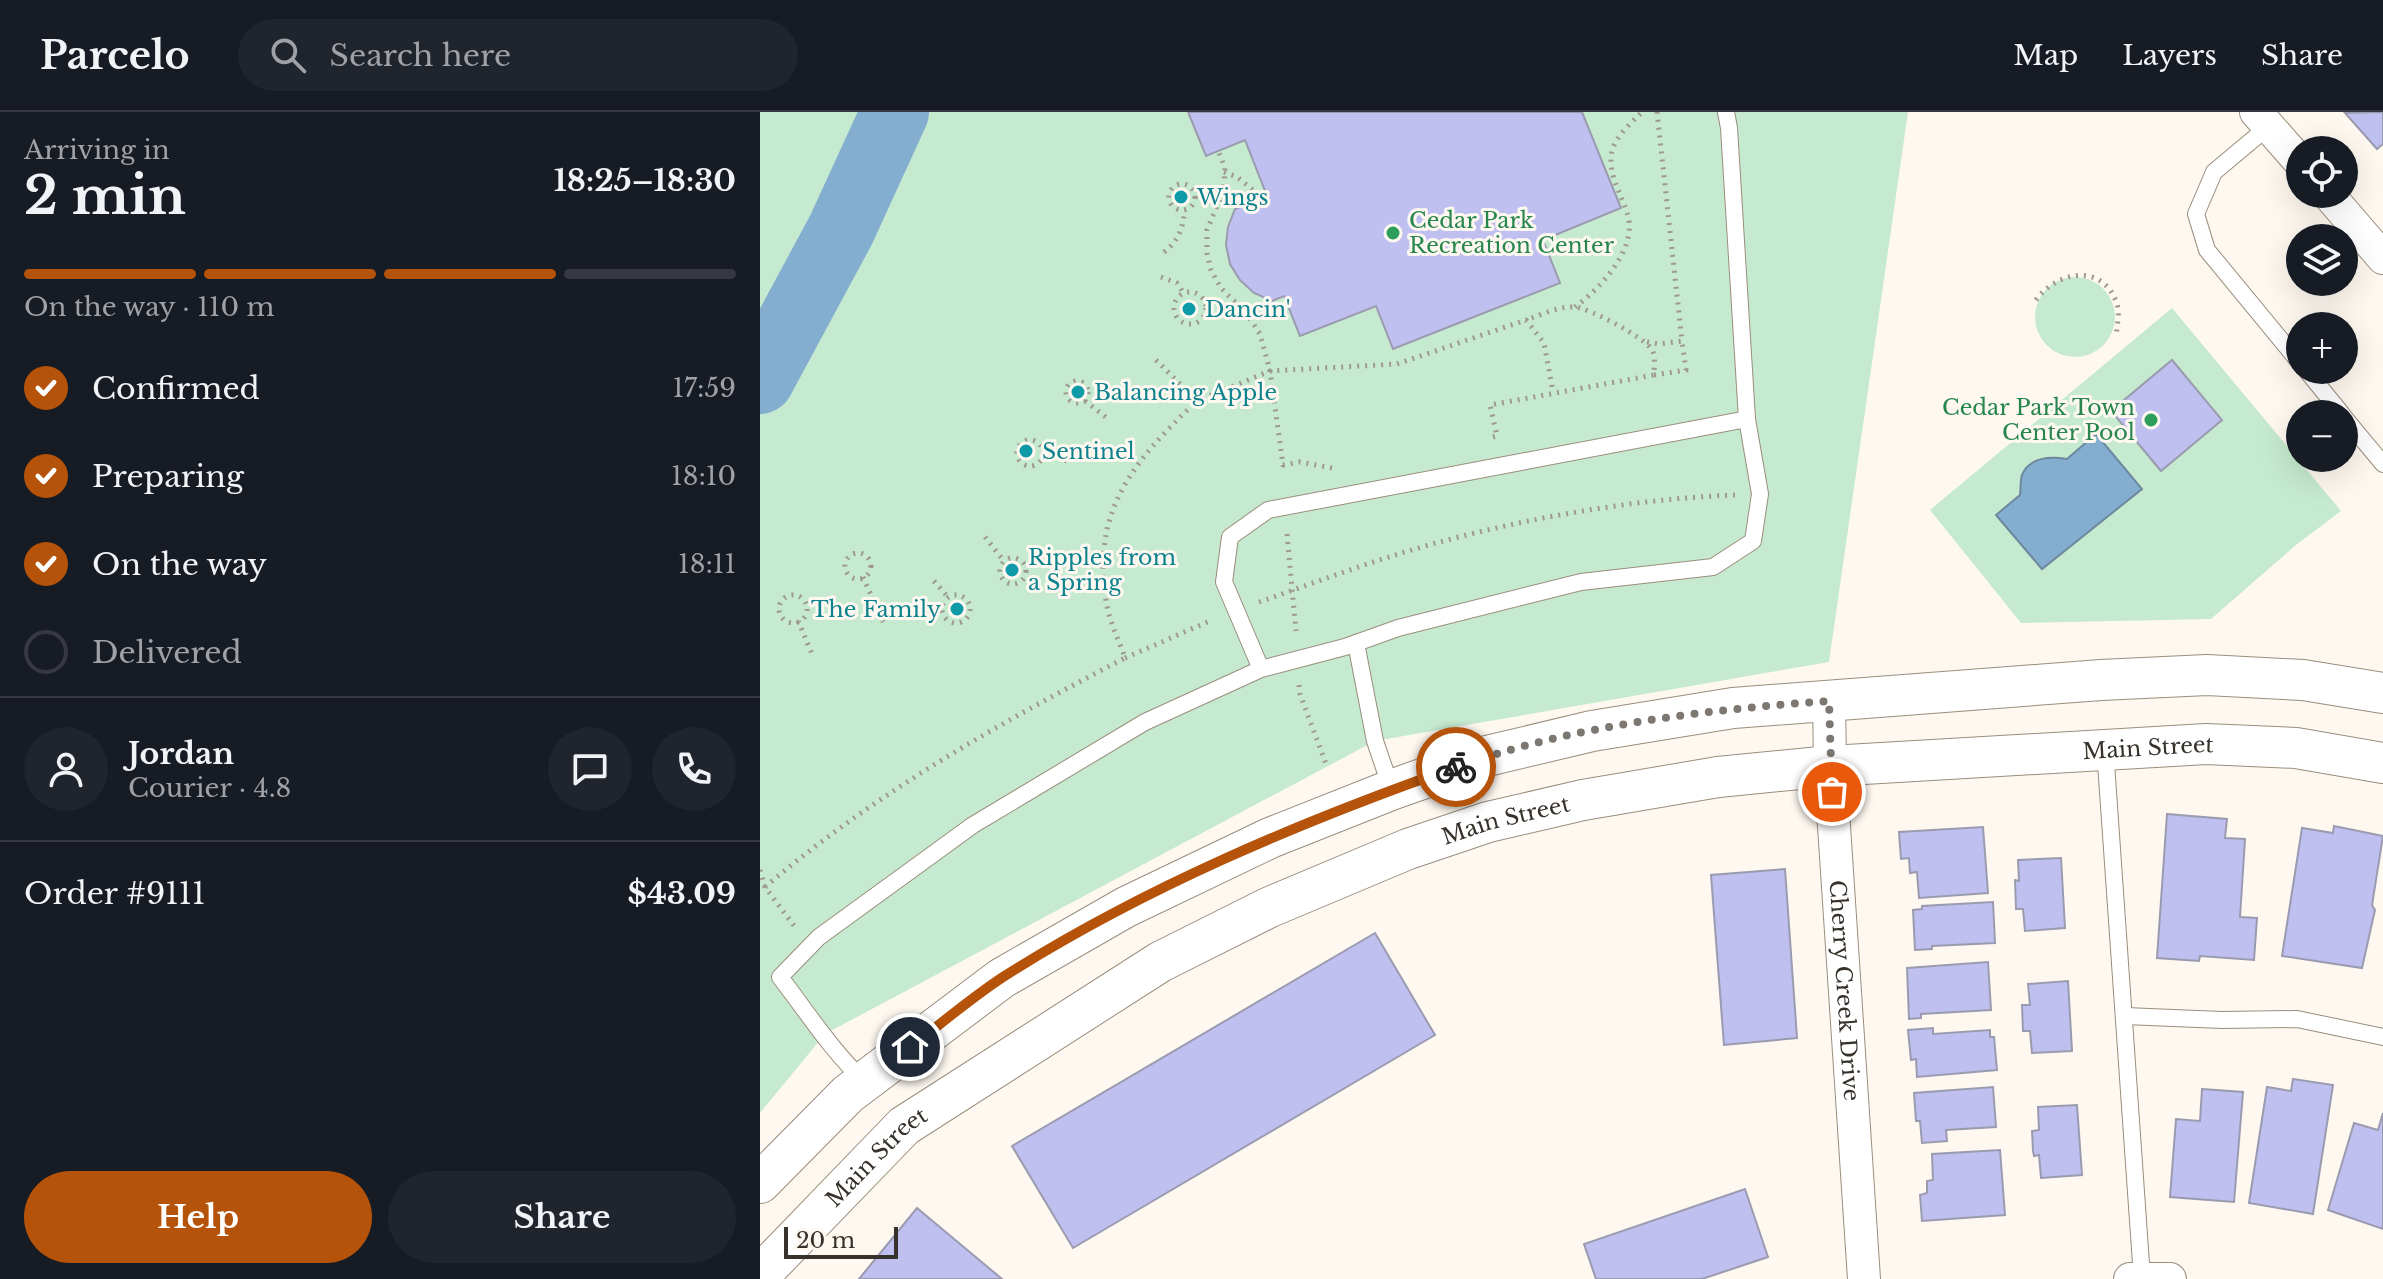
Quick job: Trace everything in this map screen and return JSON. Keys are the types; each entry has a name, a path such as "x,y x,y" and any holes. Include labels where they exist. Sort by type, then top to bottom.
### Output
{"street":[{"path":"2263,119 2286,146"},
{"path":"2340,208 2383,258"},
{"path":"760,1183 848,1094 1002,978 1126,907 1270,838 1487,756 1592,731 1733,708 2101,680 2207,675 2303,680 2383,693"},
{"name":"Cherry Creek Drive","path":"1829,701 1830,766 1864,1279"},
{"name":"Main Street","path":"760,1275 904,1126 1160,962 1270,907 1408,849 1488,822 1583,800 1718,777 1830,766 2206,744 2296,748 2383,763"},
{"path":"1391,790 1408,849"},
{"path":"865,1082 904,1126"},
{"path":"2130,1279 2170,1279"}],"lane":[{"path":"865,1082 838,1056 825,1034 780,977 819,937 973,825 1145,722 1261,669 1398,628 1581,582 1713,567 1753,541 1760,494 1747,419 1726,112"},
{"path":"2263,119 2214,172 2196,214 2207,250 2286,346"},
{"path":"2318,384 2331,400"},
{"path":"1261,669 1224,582 1230,537 1268,510 1747,419"},
{"path":"2358,433 2383,464"},
{"path":"1356,643 1375,741 1391,790"},
{"path":"2105,748 2142,1278"},
{"path":"2125,1016 2297,1019 2383,1037"}],"path":[{"path":"1575,307 1592,294 1630,239 1629,218 1611,171 1612,149 1625,129 1642,112"},
{"path":"1483,439 1497,436 1490,405 1686,370 1657,112"},
{"path":"1218,150 1224,172 1224,189 1207,230 1207,253 1211,270 1221,288 1247,314 1260,334 1270,371 1283,465 1300,694 1326,764"},
{"path":"1224,172 1237,177 1263,198"},
{"path":"1164,252 1177,242 1185,211 1196,199 1194,190 1187,184 1179,184 1171,188 1169,204 1176,210 1185,211"},
{"path":"2036,300 2042,291 2063,277 2081,274 2092,278 2106,287 2117,302 2119,316 2116,336"},
{"path":"1161,277 1177,283 1184,294"},
{"path":"1192,292 1200,295 1205,302 1203,318 1196,323 1180,321 1175,315 1177,299 1184,294 1192,292"},
{"path":"1125,658 1109,613 1105,590 1102,553 1107,524 1120,493 1141,460 1197,401 1270,371 1397,364 1556,310 1575,307 1588,310 1646,342 1682,341"},
{"path":"1526,320 1544,343 1553,392"},
{"path":"1646,342 1654,354 1654,375"},
{"path":"1156,360 1197,401"},
{"path":"1083,382 1087,388 1085,401 1070,402 1066,396 1069,383 1083,382"},
{"path":"1085,401 1107,418"},
{"path":"1029,439 1038,442 1043,452 1037,464 1030,466 1021,464 1016,449 1021,442 1029,439"},
{"path":"1043,452 1058,455 1068,462"},
{"path":"1283,465 1300,462 1342,471"},
{"path":"765,887 832,833 925,770 1032,706 1125,658 1236,611 1395,555 1530,521 1687,497 1760,494"},
{"path":"985,537 1004,561"},
{"path":"856,553 864,555 869,561 870,569 863,577 851,578 846,571 848,556 856,553"},
{"path":"1011,557 1025,565 1026,573 1022,581 1014,584 1000,576 1004,561 1011,557"},
{"path":"863,577 883,622"},
{"path":"934,581 948,597"},
{"path":"957,595 966,598 970,614 964,622 956,624 947,621 943,604 948,597 957,595"},
{"path":"800,596 806,603 807,611 798,621 786,621 780,615 779,605 783,598 800,596"},
{"path":"798,621 813,656"},
{"path":"760,870 765,887 810,947"}],"green space":[{"path":"760,112 1908,112 1829,662 1375,741 825,1034 760,1113"},
{"path":"2075,277 2090,280 2103,289 2112,302 2115,317 2112,332 2103,345 2090,354 2075,357 2060,354 2047,345 2038,332 2035,317 2038,302 2047,289 2060,280"},
{"name":"Cedar Park Town Center Pool","path":"2172,308 2286,445 2286,472 2309,472 2341,511 2296,545 2211,619 2021,623 1930,510"}],"water":[{"path":"2096,434 2142,489 2042,569 1996,515 2020,495 2022,475 2030,464 2048,458 2067,459"}],"building":[{"name":"Cedar Park Recreation Center","path":"1188,112 1582,112 1621,208 1543,240 1560,283 1393,349 1376,306 1300,336 1284,296 1272,301 1254,293 1240,280 1230,264 1226,245 1228,227 1235,209 1267,196 1245,140 1206,156"},
{"path":"2383,112 2383,144 2377,149 2345,113"},
{"path":"2172,360 2222,420 2161,471 2111,411"},
{"path":"2167,814 2227,819 2225,838 2245,839 2240,917 2257,918 2254,960 2200,956 2199,961 2157,958"},
{"path":"2334,826 2383,836 2372,905 2375,910 2362,968 2282,956 2302,828 2333,833"},
{"path":"1983,827 1988,893 1919,898 1917,872 1910,873 1909,858 1901,859 1899,832"},
{"path":"2061,858 2065,928 2025,931 2023,909 2016,909 2018,860"},
{"path":"1785,869 1797,1038 1724,1045 1711,875"},
{"path":"1993,902 1995,943 1932,946 1932,949 1915,950 1913,910 1922,909 1922,906"},
{"path":"1375,933 1435,1035 1073,1248 1012,1146"},
{"path":"1988,962 1991,1010 1921,1014 1921,1018 1909,1019 1907,968"},
{"path":"2068,981 2072,1051 2032,1053 2030,1031 2023,1031 2022,1005 2030,1005 2028,984"},
{"path":"1933,1028 1933,1034 1990,1030 1990,1037 1994,1037 1997,1070 1917,1077 1916,1059 1911,1060 1908,1030"},
{"path":"2293,1079 2333,1085 2313,1214 2249,1203 2267,1087 2291,1091"},
{"path":"1993,1087 1996,1127 1946,1130 1947,1141 1922,1143 1920,1121 1916,1121 1914,1093"},
{"path":"2202,1089 2243,1092 2234,1202 2170,1197 2176,1119 2200,1121"},
{"path":"2077,1105 2082,1175 2041,1178 2039,1155 2034,1156 2033,1151 2032,1131 2039,1130 2038,1107"},
{"path":"2383,1113 2383,1229 2328,1210 2354,1123 2378,1130"},
{"path":"2000,1150 2005,1215 1922,1221 1920,1195 1927,1193 1927,1181 1933,1180 1932,1154"},
{"path":"1745,1189 1768,1257 1702,1279 1596,1279 1584,1244"},
{"path":"917,1208 1002,1279 859,1279"}],"waterway":[{"path":"760,380 841,230 895,112"}],"way so far":[{"path":"1456,767 1487,756 1592,731 1733,708 1829,701 1832,792"}],"place":[{"name":"Wings","path":"1181,197"},
{"name":"Cedar Park Recreation Center","path":"1393,233"},
{"name":"Dancin'","path":"1189,309"},
{"name":"Balancing Apple","path":"1078,392"},
{"name":"Cedar Park Town Center Pool","path":"2151,420"},
{"name":"Sentinel","path":"1026,451"},
{"name":"Ripples from a Spring","path":"1012,570"},
{"name":"The Family","path":"957,609"}],"route":[{"path":"910,1047 1002,978 1126,907 1270,838 1456,767"}]}
